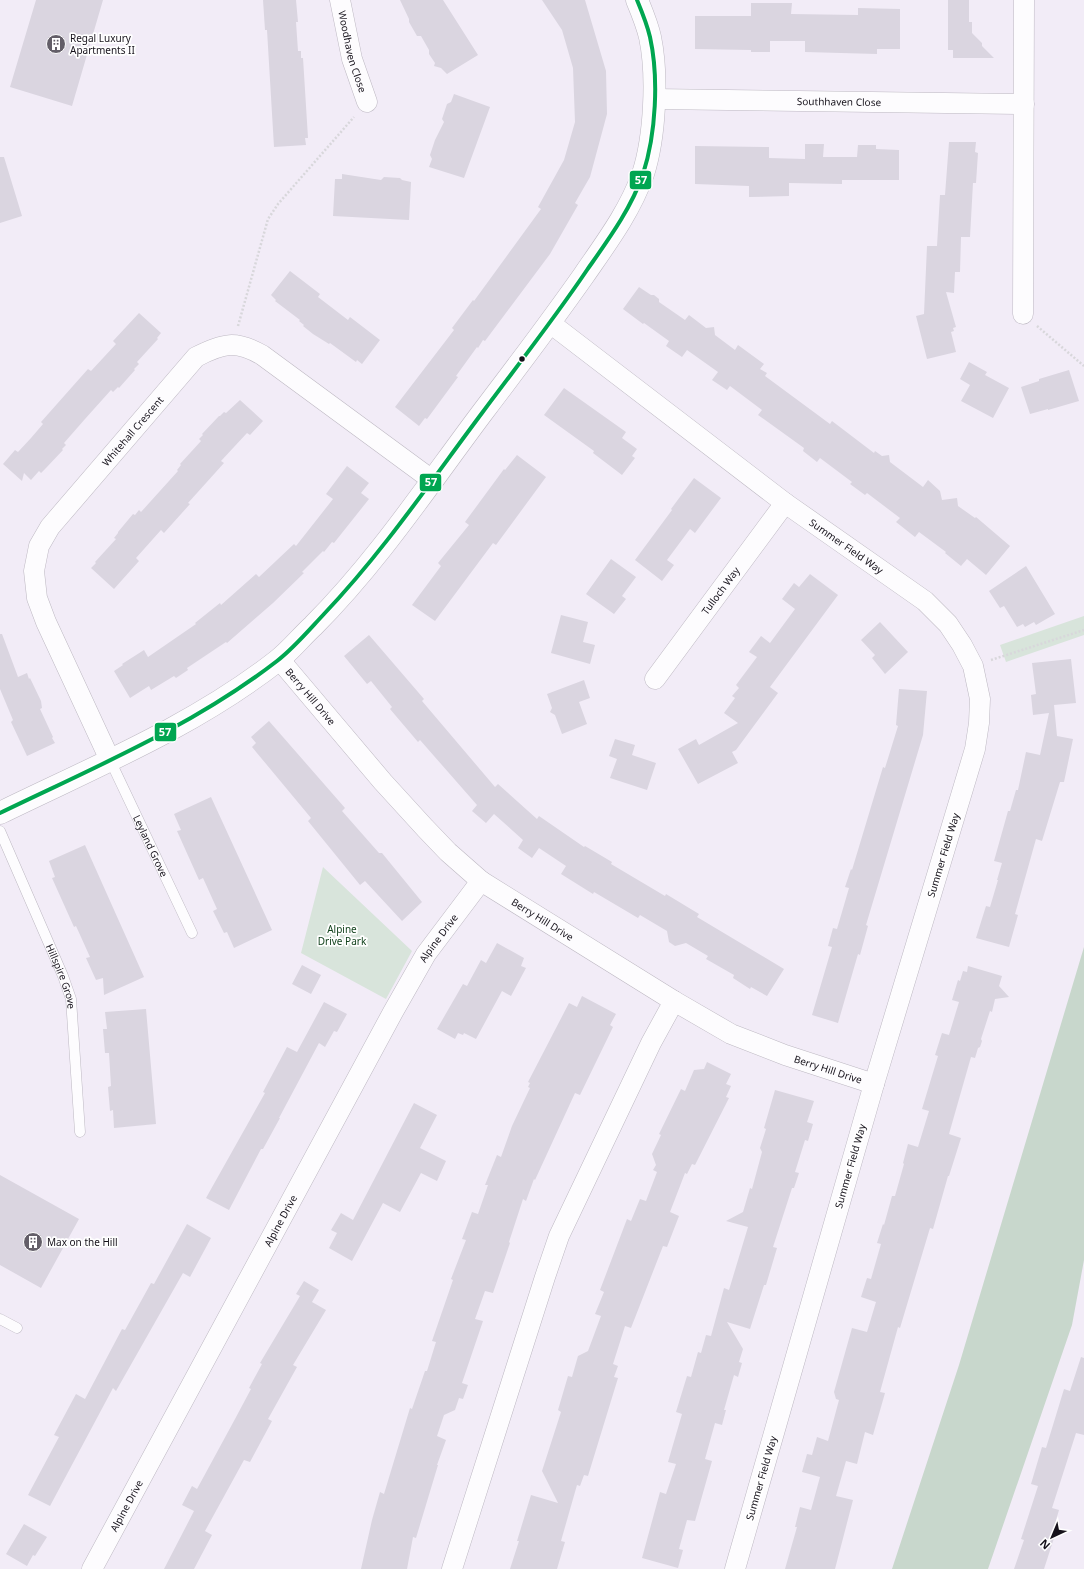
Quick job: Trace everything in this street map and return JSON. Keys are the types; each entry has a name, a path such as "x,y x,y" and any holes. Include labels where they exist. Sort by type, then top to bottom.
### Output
{"street":[{"name":"Woodhaven Close","path":"340,0 352,59 367,102"},
{"path":"0,813 162,734 232,692 279,659 335,603 380,549 550,323 612,235 633,198 643,175 648,155 652,130 654,98 650,38 637,0"},
{"path":"1023,314 1024,0"},
{"name":"Southhaven Close","path":"654,98 1024,104"},
{"name":"Summer Field Way","path":"550,323 785,503 925,601 948,624 962,645 973,666 980,699 979,723 975,749 874,1084 735,1569"},
{"name":"Whitehall Crescent","path":"110,760 46,622 37,598 34,571 39,546 50,527 196,357 213,348 233,344 250,348 262,355 432,480"},
{"name":"Tulloch Way","path":"655,679 785,503"},
{"name":"Berry Hill Drive","path":"279,659 383,782 420,823 448,852 481,881 674,1002 731,1034 785,1055 874,1084"},
{"name":"Alpine Drive","path":"92,1569 393,1012 426,954 481,881"},
{"path":"452,1569 542,1284 559,1236 651,1043 674,1002"}],"lane":[{"name":"Leyland Grove","path":"110,760 192,933"},
{"name":"Hillspire Grove","path":"0,831 63,976 71,999 80,1132"},
{"path":"0,1319 17,1328"}],"path":[{"path":"233,344 268,219 278,204 367,102"},
{"path":"1023,314 1084,366"},
{"path":"973,666 1084,630"}],"green space":[{"path":"1084,616 1084,635 1006,662 1000,645"},
{"name":"Alpine Drive Park","path":"323,867 412,951 386,999 301,953"}],"shaded area":[{"path":"1084,947 1084,1260 1072,1325 988,1569 892,1569 959,1365"}],"building":[{"name":"Regal Luxury Apartments II","path":"36,0 103,0 72,106 10,87"},
{"path":"263,0 296,0 298,51 301,51 301,58 303,58 308,138 305,138 306,145 274,147 267,30 265,30"},
{"path":"400,0 443,0 478,55 447,74 441,68 434,66 435,63 429,54 429,50 421,36 417,36 409,22"},
{"path":"542,0 585,0 606,71 607,114 590,177 575,203 578,205 550,254 485,341 483,340 478,348 477,347 456,376 458,377 427,419 425,418 419,426 395,407 454,330 452,328 473,300 474,301 541,209 538,207 564,160 575,122 573,68 562,30"},
{"path":"948,0 969,0 969,22 972,22 972,33 994,58 953,58 953,50 948,50"},
{"path":"751,3 792,3 791,14 858,15 858,8 900,9 900,49 877,49 877,54 805,52 805,41 770,41 770,52 751,52 751,50 695,49 695,16 751,16"},
{"path":"454,94 490,107 464,178 429,167 432,159 430,155 435,140 444,122 442,119 447,104 451,102"},
{"path":"949,142 976,142 975,152 978,153 976,183 973,183 970,237 961,237 960,272 955,272 954,293 946,292 956,327 953,328 954,331 951,332 956,352 927,359 916,316 924,314 927,246 937,246 940,195 945,195"},
{"path":"805,144 824,144 823,157 857,157 858,145 876,145 876,149 899,150 899,180 842,180 842,184 789,183 789,196 749,197 749,186 695,184 695,146 769,147 769,158 805,159"},
{"path":"0,157 4,157 22,216 0,223"},
{"path":"342,174 381,180 384,177 400,178 411,182 409,220 333,216 335,179 342,179"},
{"path":"290,271 320,294 318,297 348,320 350,317 380,340 362,364 357,360 356,362 330,343 329,344 313,334 303,326 304,325 299,321 300,320 275,301 276,300 271,295"},
{"path":"639,287 651,295 654,295 659,299 659,302 685,320 689,315 706,328 714,327 715,335 735,350 738,345 764,364 760,369 767,373 765,376 830,424 832,421 874,453 875,451 882,456 889,455 890,462 923,487 928,480 940,491 942,500 957,498 958,506 975,518 976,517 1010,546 986,575 967,559 961,566 945,553 946,552 919,532 915,537 896,522 900,518 867,493 865,495 850,484 852,482 820,458 817,462 803,451 804,448 758,415 762,410 730,386 727,390 712,380 718,372 687,350 682,357 666,346 669,341 623,309"},
{"path":"139,313 161,333 157,338 158,339 137,362 139,364 134,369 135,370 119,388 118,387 113,392 111,390 64,443 66,445 62,449 63,450 46,468 41,473 39,471 31,480 24,473 22,481 3,464 15,450 18,452 31,438 43,424 41,422 88,369 91,371 116,344 113,341"},
{"path":"969,362 987,372 985,375 1009,388 993,418 961,401 970,385 960,379"},
{"path":"1069,370 1079,401 1030,414 1021,387 1039,381 1039,379"},
{"path":"564,388 626,432 622,438 637,449 632,456 635,458 622,475 593,453 594,451 544,415"},
{"path":"240,400 263,421 250,435 247,433 221,461 224,463 188,503 190,504 164,533 161,530 136,558 139,561 114,589 91,568 96,563 95,562 116,539 114,538 118,532 133,514 135,515 139,510 141,512 178,471 177,470 181,465 180,464 201,441 199,439 203,435 202,434 219,416 224,412 226,413"},
{"path":"517,455 546,477 496,545 493,543 435,621 412,605 441,566 438,563 469,525 465,522 504,469 505,470"},
{"path":"347,466 369,483 361,493 369,499 334,543 332,542 324,552 323,551 302,572 304,573 273,603 227,643 226,642 187,668 188,670 176,678 174,676 151,690 149,686 130,698 114,671 144,650 148,657 196,624 195,623 220,603 221,605 256,574 259,577 294,544 296,546 333,499 326,494"},
{"path":"694,478 721,498 695,533 690,529 667,560 674,565 662,581 635,560"},
{"path":"611,559 636,577 622,596 626,599 614,614 586,594"},
{"path":"1026,566 1055,614 1036,625 1034,622 1025,627 1023,624 1017,627 1004,606 1000,608 989,591"},
{"path":"810,574 838,595 770,687 778,693 736,750 732,752 738,763 698,784 678,749 696,739 699,745 738,723 724,713 735,698 732,696 739,688 736,685 757,657 749,652 761,636 770,643 795,609 782,599 794,583 799,587"},
{"path":"561,615 588,622 583,642 595,645 590,664 551,653"},
{"path":"880,622 908,652 885,674 872,658 875,655 861,640"},
{"path":"0,634 2,634 18,677 27,673 29,679 30,678 41,701 42,708 40,709 55,743 27,756 11,722 13,720 0,689"},
{"path":"369,635 424,699 422,701 495,787 498,784 537,819 539,816 584,847 585,846 612,862 611,864 699,914 697,917 784,969 767,996 751,987 750,989 733,978 734,975 706,959 708,956 686,943 675,946 669,942 667,931 640,915 638,918 594,892 593,894 561,874 566,866 539,848 532,858 518,848 523,840 494,814 486,823 472,811 477,805 420,740 418,742 390,709 392,707 371,681 367,684 344,656"},
{"path":"1071,659 1076,703 1054,705 1057,736 1073,739 1064,782 1060,782 1042,841 1036,839 1015,914 1018,915 1009,947 976,938 986,906 990,907 998,880 1002,863 994,861 1008,811 1010,811 1016,790 1018,790 1026,752 1040,755 1049,713 1033,715 1031,695 1036,694 1032,663"},
{"path":"584,680 590,698 579,702 587,724 562,734 555,715 550,712 552,708 547,694"},
{"path":"899,689 927,691 923,735 866,925 868,926 860,955 858,954 838,1023 812,1015 832,947 828,946 833,928 837,929 849,888 845,887 851,869 852,870 883,767 885,768 898,726 896,725"},
{"path":"269,721 345,808 342,811 379,853 382,853 422,902 402,921 365,881 360,885 308,821 311,818 252,747 256,743 251,737"},
{"path":"615,739 635,745 632,755 656,763 647,790 610,778 617,759 609,756"},
{"path":"211,797 272,930 234,948 227,932 224,933 213,911 217,909 203,878 199,880 177,831 181,830 174,814"},
{"path":"85,845 144,977 104,995 103,978 96,980 86,958 90,957 76,926 74,927 52,878 55,877 49,861"},
{"path":"497,943 524,958 521,966 526,968 511,996 502,991 476,1039 464,1033 463,1035 458,1033 455,1039 437,1029 463,984 467,986 481,960 486,963"},
{"path":"302,965 321,975 311,994 292,984"},
{"path":"968,966 1002,976 999,986 1009,997 995,999 992,1012 990,1011 981,1039 982,1041 980,1047 978,1048 975,1058 971,1057 949,1134 961,1138 948,1176 933,1229 930,1228 900,1328 898,1327 880,1392 885,1393 873,1435 865,1432 857,1464 846,1461 836,1496 853,1500 835,1569 785,1569 797,1527 795,1527 800,1507 811,1510 820,1477 802,1472 807,1454 812,1455 817,1437 828,1441 839,1400 836,1399 834,1392 852,1328 867,1332 876,1302 861,1297 867,1278 871,1279 881,1244 877,1243 892,1196 895,1196 908,1144 918,1147 929,1111 922,1109 938,1056 935,1055 942,1033 949,1035 959,1002 952,1000 958,980 960,981 963,971 967,972"},
{"path":"582,996 616,1014 610,1025 613,1027 580,1095 575,1093 535,1180 534,1179 526,1201 523,1199 493,1293 485,1291 475,1319 483,1321 462,1383 468,1385 463,1399 459,1398 455,1410 444,1415 437,1436 446,1440 437,1465 416,1538 413,1537 407,1569 361,1569 380,1492 384,1494 410,1408 412,1409 425,1371 427,1371 436,1342 432,1341 453,1280 451,1279 466,1240 462,1239 472,1212 478,1214 488,1185 485,1185 497,1155 501,1157 512,1126 530,1088 528,1087 530,1083 528,1082 569,1003 577,1007"},
{"path":"324,1002 347,1014 337,1032 334,1031 325,1047 319,1043 280,1118 263,1149 261,1149 229,1210 206,1198 265,1093 263,1092 287,1047 297,1052"},
{"path":"146,1009 156,1124 114,1128 113,1110 110,1111 108,1087 111,1086 109,1053 105,1053 103,1029 107,1029 105,1012"},
{"path":"707,1062 731,1074 726,1084 731,1086 726,1097 729,1098 695,1165 692,1164 687,1174 685,1173 670,1212 679,1216 667,1247 663,1246 631,1328 625,1326 613,1364 618,1366 614,1377 618,1378 588,1476 584,1475 580,1486 577,1485 561,1541 565,1542 557,1569 510,1569 531,1495 558,1503 542,1471 561,1412 558,1410 568,1376 572,1377 578,1356 588,1351 601,1316 595,1314 604,1292 600,1290 627,1219 631,1221 640,1199 646,1201 657,1172 653,1170 656,1165 652,1154 661,1135 659,1134 681,1089 685,1091 694,1070 704,1069"},
{"path":"775,1090 814,1101 807,1122 813,1124 808,1141 805,1140 795,1172 799,1173 794,1188 792,1188 773,1247 777,1248 766,1285 764,1285 750,1329 727,1322 743,1349 739,1362 742,1363 738,1377 734,1375 724,1410 726,1410 722,1425 715,1423 705,1459 712,1461 695,1521 687,1520 679,1549 683,1550 678,1568 642,1558 660,1492 666,1494 676,1464 668,1462 682,1414 676,1412 687,1376 691,1377 698,1352 701,1353 706,1335 711,1336 724,1288 729,1290 748,1227 726,1221 743,1212 750,1188 752,1189 762,1152 760,1148 766,1129 764,1128"},
{"path":"414,1103 437,1115 420,1148 446,1161 437,1181 421,1173 400,1212 383,1203 352,1261 329,1248 337,1233 331,1230 341,1213 353,1220"},
{"name":"Max on the Hill","path":"0,1175 79,1219 41,1288 0,1265"},
{"path":"187,1224 211,1238 190,1277 183,1273 116,1391 113,1388 50,1506 28,1495 59,1437 54,1435 76,1394 85,1399 122,1329 125,1330 151,1283 154,1284"},
{"path":"304,1281 319,1290 312,1302 326,1310 293,1365 297,1367 268,1419 272,1421 250,1462 244,1460 205,1531 212,1535 194,1569 164,1569 194,1511 182,1505 192,1486 197,1489 251,1389 249,1388 262,1364 260,1363 300,1296 296,1294"},
{"path":"1081,1357 1084,1358 1084,1435 1076,1433 1052,1508 1059,1510 1052,1534 1055,1535 1044,1569 1014,1569 1024,1540 1021,1539 1038,1486 1031,1484 1042,1447 1046,1448 1064,1389 1070,1391"},
{"path":"24,1524 47,1537 35,1556 33,1555 27,1566 6,1554"}],"transit line":[{"name":"57","path":"0,813 143,744 212,706 245,684 277,661 295,645 346,590 386,541 562,306 603,247 632,200 643,174 647,158 651,141 655,106 655,70 653,53 646,23 637,0"}],"place":[{"name":"Regal Luxury Apartments II","path":"56,44"},
{"name":"Max on the Hill","path":"33,1242"}]}
